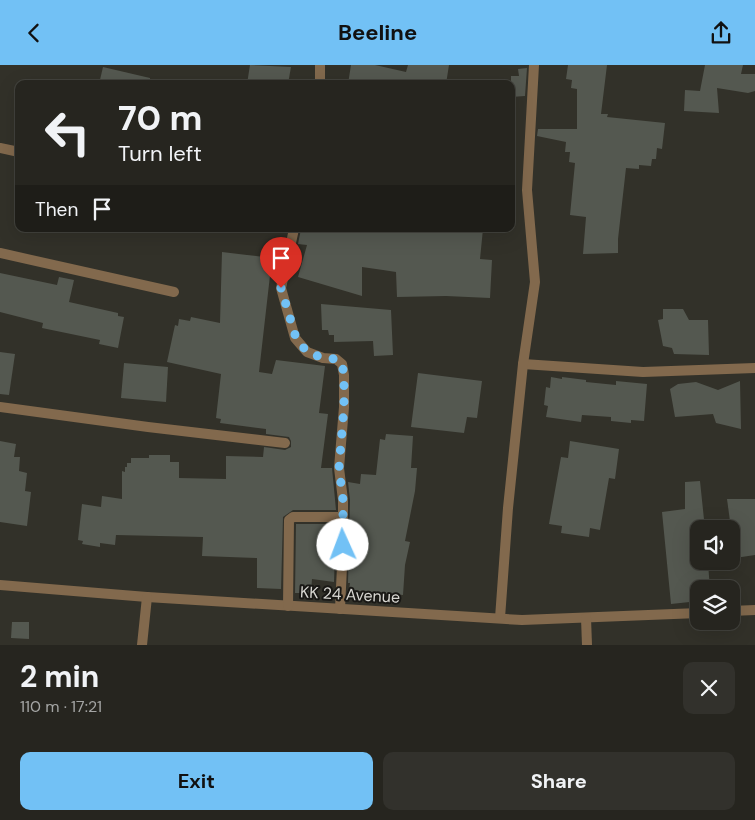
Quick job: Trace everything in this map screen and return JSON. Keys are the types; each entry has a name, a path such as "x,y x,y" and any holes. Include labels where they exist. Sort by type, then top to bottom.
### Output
{"street":[{"path":"320,65 320,80"},
{"path":"500,618 508,508 523,364 535,282 526,190 534,65"},
{"path":"0,148 15,151"},
{"path":"293,232 281,288 296,338 307,352 323,358 336,359 342,364 344,375 344,407 339,468 343,500 340,609"},
{"path":"0,253 174,292"},
{"path":"523,364 643,372 755,368"},
{"path":"0,407 285,443"},
{"path":"288,605 289,520 293,517 342,517"},
{"name":"KK 24 Avenue","path":"0,585 147,597 522,620 690,613"},
{"path":"142,645 147,597"},
{"path":"740,611 755,610"},
{"path":"586,617 587,645"}],"building":[{"path":"250,65 291,67 289,80 248,80"},
{"path":"351,65 375,65 406,72 408,65 449,65 447,80 349,80"},
{"path":"568,65 607,65 601,114 608,114 607,117 665,123 662,149 657,148 656,159 652,159 651,166 639,165 639,169 626,168 618,253 583,254 586,217 570,215 575,163 569,162 570,152 565,152 566,142 537,136 538,129 577,129 577,89 571,88 572,80 566,79"},
{"path":"705,65 743,65 741,74 755,74 755,91 748,93 717,88 719,113 684,111 685,90 700,91"},
{"path":"103,67 150,78 150,80 100,80"},
{"path":"527,68 525,96 515,97 515,80 511,80 511,76 519,76 518,69"},
{"path":"300,232 483,232 480,259 492,260 490,298 446,296 397,297 396,272 362,267 362,296 298,277 307,245 298,244"},
{"path":"222,252 272,258 259,372 272,374 276,360 325,366 319,413 328,414 321,468 332,468 336,510 293,510 283,517 281,590 257,588 257,558 202,556 203,537 116,535 115,545 100,543 100,547 82,544 83,541 78,540 82,504 101,507 102,496 122,499 122,471 125,472 127,463 131,463 131,458 149,458 149,455 170,455 170,462 179,462 179,478 226,479 226,456 263,457 264,447 285,450 291,447 289,437 266,434 266,429 220,423 221,419 216,418 221,374 167,362 175,325 178,326 179,319 190,321 191,317 220,323"},
{"path":"0,273 57,285 59,277 74,280 69,302 118,313 118,316 124,317 118,348 99,344 100,340 42,328 43,323 0,312"},
{"path":"321,304 391,310 393,355 374,356 373,341 334,342 334,335 329,335 328,330 322,330"},
{"path":"663,309 683,309 689,320 708,320 709,355 674,354 672,348 663,346 658,320 663,319"},
{"path":"0,352 15,354 9,395 0,394"},
{"path":"124,363 168,367 166,402 121,398"},
{"path":"418,373 482,381 477,418 467,417 464,433 411,427"},
{"path":"551,377 616,385 616,381 647,384 644,421 631,420 631,423 611,421 611,417 582,415 581,422 546,417 548,406 544,405 546,387 550,388"},
{"path":"740,381 741,429 716,423 713,414 675,417 670,389 678,384 696,382 718,390"},
{"path":"386,434 413,436 411,468 417,468 415,491 405,541 410,542 405,565 403,595 349,590 350,583 348,583 350,500 348,482 360,484 361,474 376,475 380,439 385,440"},
{"path":"0,441 16,444 14,457 20,457 19,471 27,473 25,491 31,492 27,526 0,522"},
{"path":"570,441 619,449 615,479 609,478 600,530 590,528 589,537 561,533 562,526 549,524 561,457 568,458"},
{"path":"700,481 704,520 690,520 690,570 709,570 709,580 690,580 690,602 671,604 662,512 685,509 685,482"},
{"path":"727,499 755,499 755,555 740,557 740,520 730,520"},
{"path":"296,524 336,524 334,582 312,579 311,593 295,593"},
{"path":"12,622 29,622 29,639 11,638"}],"route":[{"path":"281,288 296,338 307,352 323,358 336,359 342,364 344,407 339,468 343,500 343,545"}]}
